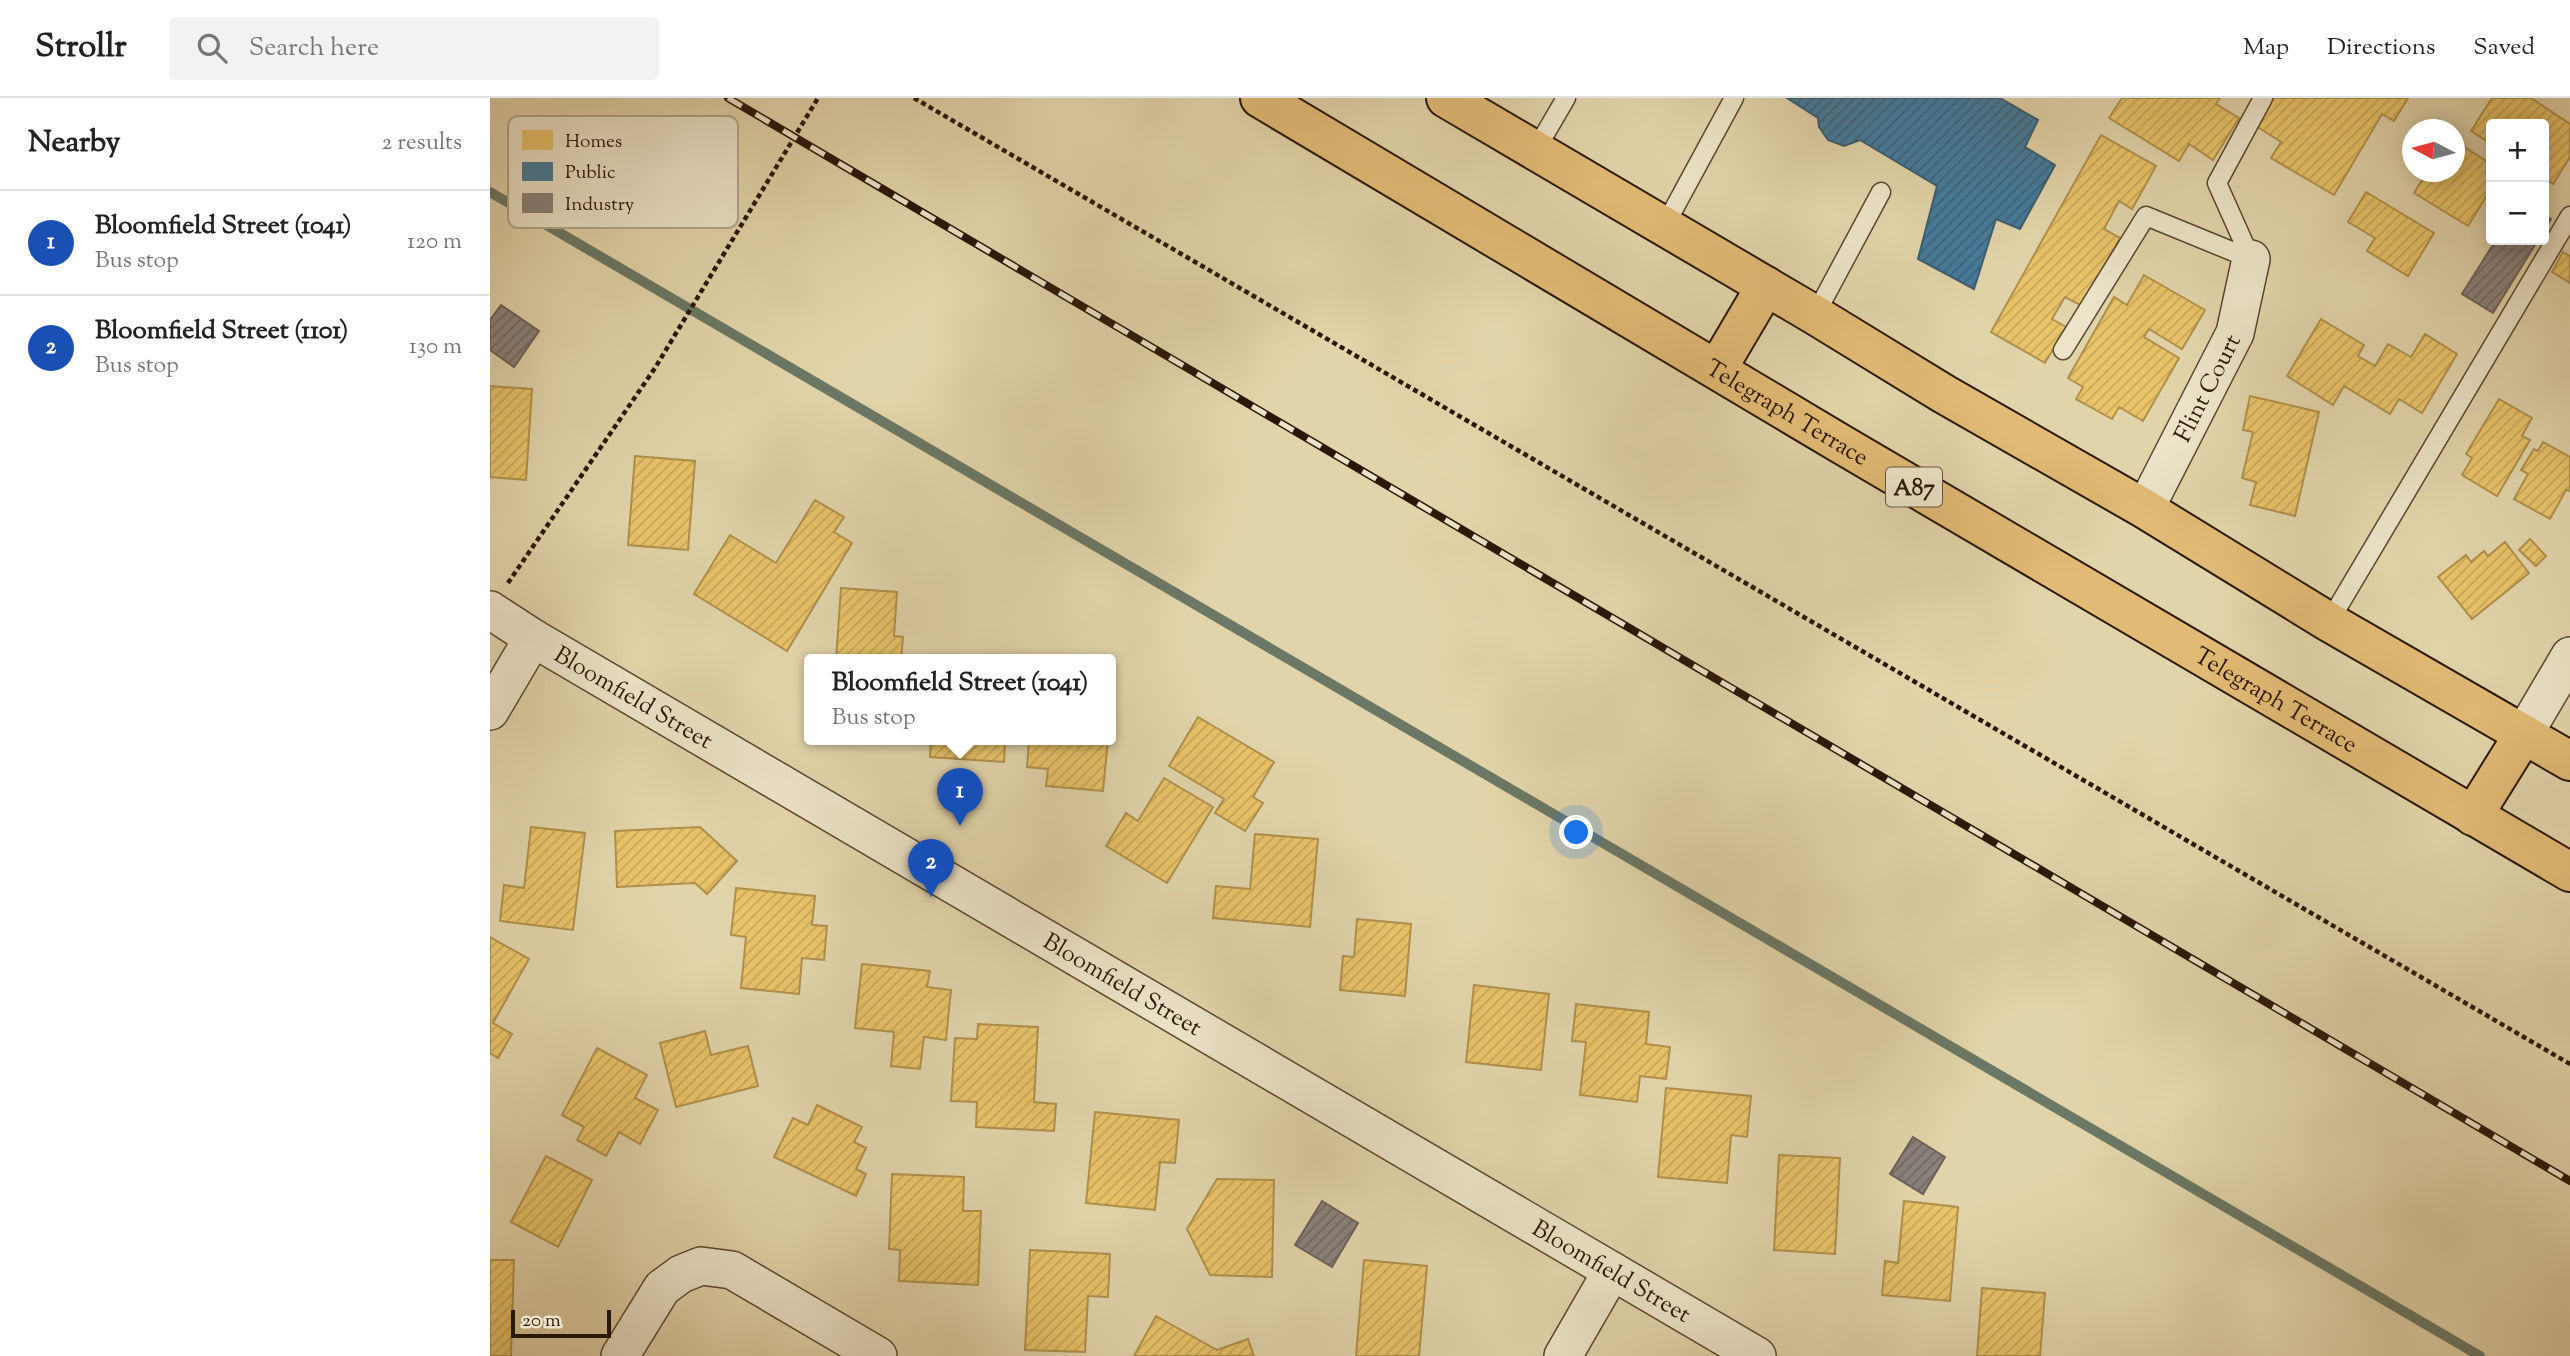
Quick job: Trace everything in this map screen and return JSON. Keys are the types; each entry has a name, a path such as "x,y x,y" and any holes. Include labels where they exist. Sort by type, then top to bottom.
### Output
{"highway":[{"name":"Telegraph Terrace","path":"1260,98 1841,444 2570,872"},
{"path":"1446,98 1815,314 1944,394 2145,509 2329,622 2570,761"},
{"path":"1717,369 1766,286"},
{"path":"2473,816 2524,734"}],"street":[{"name":"Flint Court","path":"2145,509 2235,333 2251,259"},
{"name":"Bloomfield Street","path":"490,610 533,638 1757,1356"},
{"path":"490,711 533,638"},
{"path":"2524,734 2570,656"},
{"path":"621,1356 662,1288 681,1274 701,1266 732,1270 878,1356"},
{"path":"1563,1356 1612,1271"}],"lane":[{"path":"1535,151 1566,98"},
{"path":"1664,227 1734,98"},
{"path":"2251,259 2217,183 2263,98"},
{"path":"1815,314 1881,192"},
{"path":"2063,350 2146,216 2251,259"},
{"path":"2329,622 2570,216"}],"path":[{"path":"490,610 655,368 818,98"},
{"path":"914,98 2570,1064"}],"building: Homes":[{"path":"2122,98 2220,98 2216,104 2239,118 2213,160 2189,144 2179,161 2109,118"},
{"path":"2273,98 2408,98 2394,121 2382,114 2334,195 2271,158 2281,142 2256,126"},
{"path":"2492,98 2531,98 2570,124 2570,157 2553,184 2549,181 2549,119 2486,119 2486,141 2471,131"},
{"path":"2101,135 2156,166 2132,209 2119,201 2104,229 2120,238 2082,306 2065,297 2052,319 2066,327 2045,363 1991,332"},
{"path":"2465,147 2486,161 2486,197 2468,226 2414,193 2421,182 2465,182"},
{"path":"2366,192 2434,233 2408,276 2367,251 2375,238 2348,222"},
{"path":"2563,252 2570,256 2570,283 2552,272"},
{"path":"2144,275 2205,310 2182,349 2149,329 2144,337 2179,358 2143,421 2119,407 2112,419 2076,399 2083,387 2068,378 2114,297 2127,305"},
{"path":"2321,319 2364,345 2358,356 2375,366 2388,344 2411,357 2425,334 2457,354 2422,413 2399,399 2390,414 2344,386 2333,405 2287,376"},
{"path":"490,386 532,389 526,480 490,477"},
{"path":"2250,396 2319,412 2295,516 2250,505 2256,482 2242,478 2253,432 2243,430"},
{"path":"2499,399 2532,418 2522,436 2530,440 2497,496 2462,475 2472,458 2466,454"},
{"path":"2543,442 2570,457 2570,491 2566,490 2550,519 2514,499 2528,474 2521,470 2534,449 2538,451"},
{"path":"635,456 695,461 688,550 628,545"},
{"path":"815,500 844,517 834,532 852,543 787,651 694,594 730,535 776,563"},
{"path":"2530,539 2546,556 2536,566 2519,550"},
{"path":"2505,542 2529,573 2472,619 2438,577 2466,555 2471,562 2484,551 2488,556"},
{"path":"841,588 897,592 894,636 903,637 902,654 836,654"},
{"path":"1198,717 1274,762 1253,797 1263,803 1245,831 1215,813 1224,799 1169,766"},
{"path":"931,745 1005,745 1004,762 930,757"},
{"path":"1029,745 1108,745 1103,791 1046,786 1048,769 1027,767"},
{"path":"1164,778 1213,807 1167,883 1106,846 1126,813 1138,821"},
{"path":"531,827 585,833 573,930 500,921 504,885 524,888"},
{"path":"700,827 737,861 707,894 695,883 617,887 615,831"},
{"path":"1255,834 1318,839 1310,927 1213,918 1216,886 1250,889"},
{"path":"736,888 815,896 812,925 827,926 824,960 802,958 799,994 741,988 746,937 731,935"},
{"path":"1357,919 1411,924 1405,996 1340,990 1343,956 1354,957"},
{"path":"490,937 529,959 493,1023 512,1034 498,1058 490,1053"},
{"path":"862,964 930,971 927,987 951,990 946,1040 924,1037 920,1069 891,1066 894,1032 855,1028"},
{"path":"1474,985 1549,994 1541,1070 1466,1062"},
{"path":"1576,1004 1649,1012 1646,1044 1670,1047 1666,1079 1640,1076 1637,1102 1580,1095 1586,1042 1572,1041"},
{"path":"978,1024 1038,1027 1034,1102 1056,1104 1054,1131 976,1127 977,1102 951,1101 955,1038 977,1039"},
{"path":"705,1031 711,1055 748,1046 758,1086 676,1107 660,1043"},
{"path":"597,1048 647,1075 635,1098 658,1110 640,1144 619,1132 606,1156 577,1140 584,1127 562,1115"},
{"path":"1666,1088 1751,1096 1747,1137 1731,1135 1727,1183 1658,1177"},
{"path":"817,1105 862,1127 854,1142 866,1148 856,1169 866,1174 856,1196 774,1157 793,1118 808,1125"},
{"path":"1095,1112 1179,1120 1175,1163 1160,1162 1155,1210 1086,1203"},
{"path":"1779,1155 1840,1158 1835,1254 1774,1250"},
{"path":"546,1156 592,1180 558,1247 511,1222"},
{"path":"892,1174 964,1177 963,1211 981,1211 978,1285 899,1281 900,1250 889,1249"},
{"path":"1217,1179 1274,1180 1272,1277 1210,1275 1187,1229"},
{"path":"1904,1201 1958,1207 1950,1301 1882,1295 1885,1261 1898,1263"},
{"path":"1030,1250 1110,1254 1108,1297 1088,1296 1085,1352 1025,1350"},
{"path":"490,1260 514,1260 511,1356 490,1356"},
{"path":"1364,1260 1427,1266 1419,1356 1356,1356"},
{"path":"1982,1288 2045,1293 2040,1356 1977,1356"},
{"path":"1156,1316 1217,1350 1248,1339 1254,1356 1134,1356"}],"building: Public":[{"path":"1787,98 2000,98 2038,120 2025,147 2055,165 2020,229 1996,219 1974,289 1918,259 1937,186 1860,140 1844,146 1828,140 1819,127 1818,118"}],"building: Industry":[{"path":"2493,245 2535,245 2493,313 2462,294"},
{"path":"501,305 539,331 514,367 490,350 490,320"},
{"path":"1913,1137 1945,1157 1923,1194 1890,1174"},
{"path":"1322,1201 1358,1223 1332,1267 1295,1245"}],"waterway":[{"path":"490,192 508,203"},
{"path":"552,228 2480,1356"}],"railway":[{"path":"728,98 2570,1181"}],"place":[{"name":"Bloomfield Street (1041)","path":"960,826"},
{"name":"Bloomfield Street (1101)","path":"931,897"}]}
